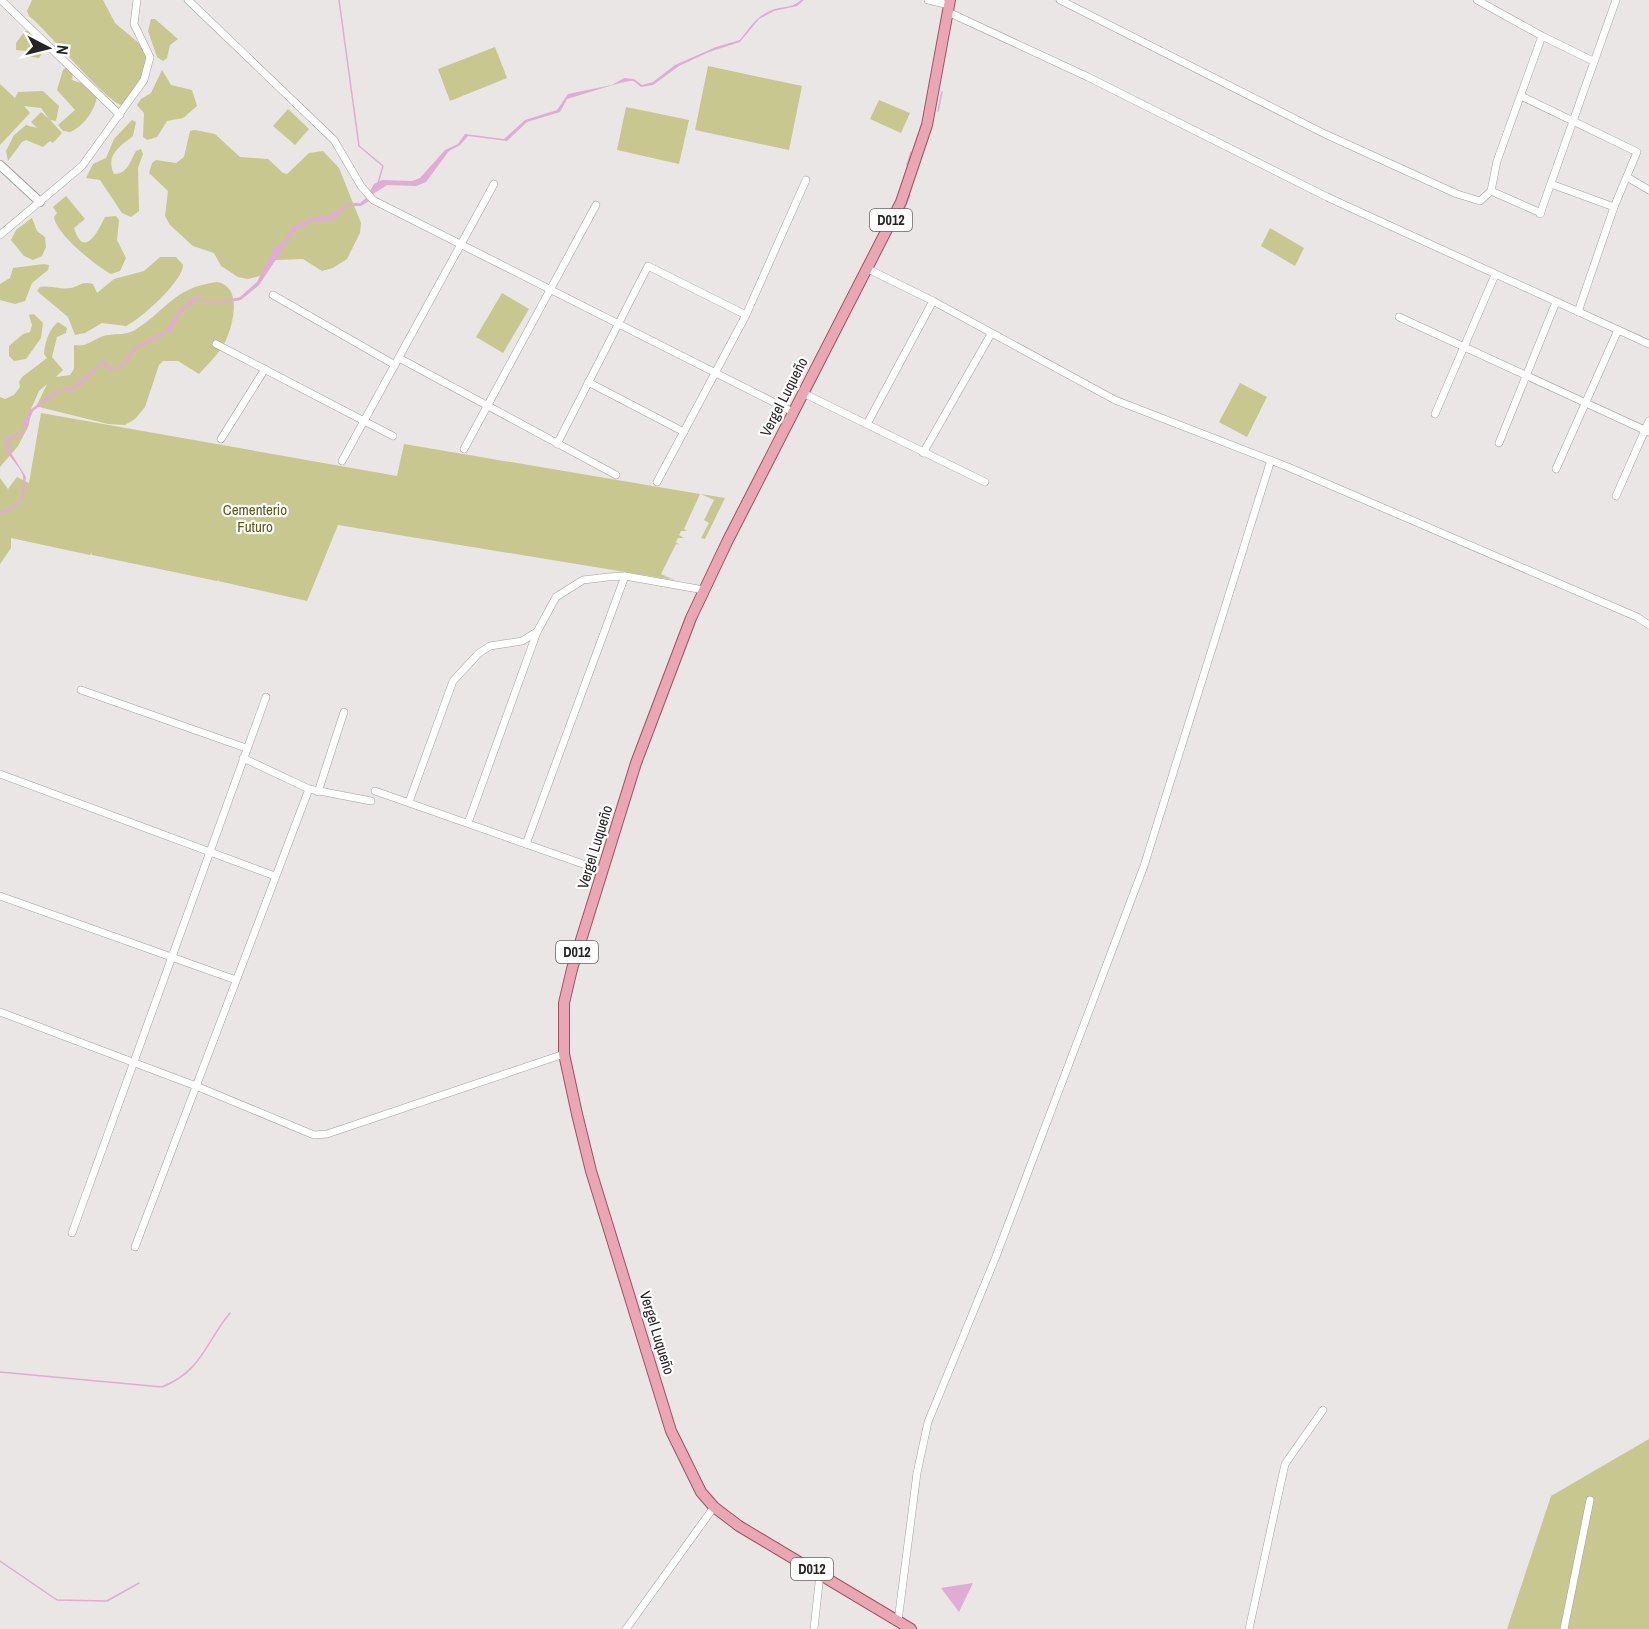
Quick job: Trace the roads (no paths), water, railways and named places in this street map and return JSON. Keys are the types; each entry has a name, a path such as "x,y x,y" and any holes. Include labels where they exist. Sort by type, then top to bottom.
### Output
{"main road":[{"name":"Vergel Luqueño","path":"911,1629 739,1526 714,1507 690,1474 671,1431 591,1171 564,1054 562,1023 567,986 660,695 704,590 793,412 871,270 916,164 933,98 949,6"}],"street":[{"path":"1,0 120,115"},
{"path":"0,235 82,166 144,80 150,63 147,49 134,24 137,0"},
{"path":"188,0 334,140 361,186 373,200 793,412"},
{"path":"928,0 949,6 1267,169 1649,344"},
{"path":"1060,0 1260,102 1457,194 1480,201 1491,191 1497,161 1542,36"},
{"path":"1477,0 1593,61"},
{"path":"1491,191 1541,214 1616,0"},
{"path":"1521,96 1636,152 1614,207 1609,229 1578,312"},
{"path":"0,165 40,202"},
{"path":"1627,177 1649,190"},
{"path":"657,482 746,315 806,180"},
{"path":"342,462 494,184"},
{"path":"1551,184 1614,207"},
{"path":"464,449 596,205"},
{"path":"557,444 648,266 746,315"},
{"path":"871,270 1115,400 1271,460 1637,617 1649,625"},
{"path":"1435,414 1495,275"},
{"path":"273,295 616,475"},
{"path":"867,424 933,301"},
{"path":"1499,443 1556,302"},
{"path":"1399,317 1647,431"},
{"path":"1556,469 1618,330"},
{"path":"922,453 991,334"},
{"path":"216,344 393,436"},
{"path":"221,440 265,369"},
{"path":"588,382 684,432"},
{"path":"803,393 985,482"},
{"path":"1616,496 1647,431 1649,421"},
{"path":"898,1621 917,1473 928,1422 995,1259 1144,866 1271,460"},
{"path":"468,823 537,632 550,606 562,592 591,578 625,576 704,590"},
{"path":"526,844 625,576"},
{"path":"409,802 453,681 479,653 490,646 522,641 537,632"},
{"path":"81,690 246,748"},
{"path":"72,1233 266,697"},
{"path":"318,792 344,712"},
{"path":"243,758 309,789 371,801"},
{"path":"0,774 275,876"},
{"path":"135,1247 309,789"},
{"path":"375,791 603,871"},
{"path":"0,896 236,980"},
{"path":"0,1012 196,1086 308,1133 320,1135 564,1054"},
{"path":"1249,1629 1285,1464 1323,1410"},
{"path":"1564,1629 1590,1500"},
{"path":"626,1629 714,1507"},
{"path":"814,1629 820,1574"}],"waterway":[{"path":"339,0 359,146 383,166 378,183"},
{"path":"938,111 942,92"},
{"path":"907,165 911,152"},
{"path":"899,221 910,195"},
{"path":"0,1372 162,1387 186,1373 195,1364 230,1313"},
{"path":"0,1561 57,1600 107,1601 139,1583"}],"park label":[{"name":"Cementerio Futuro","path":"255,518"}]}
